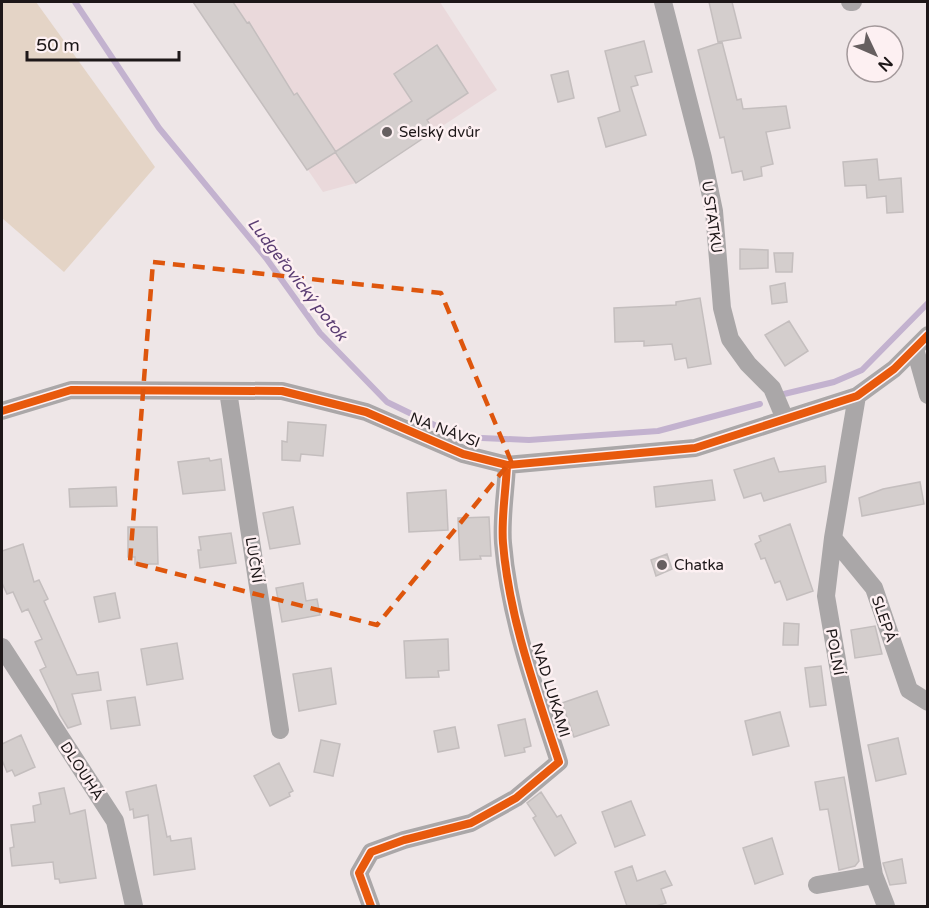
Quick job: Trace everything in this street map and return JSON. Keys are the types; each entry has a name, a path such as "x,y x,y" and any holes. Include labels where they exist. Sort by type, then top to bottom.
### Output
{"street":[{"name":"U STATKU","path":"663,2 703,158 714,211 722,308 730,339 748,364 772,388 785,419"},
{"name":"NA NÁVSI","path":"2,411 70,390 282,391 366,412 463,454 507,465 694,448 857,396 894,369 927,335"},
{"path":"915,349 927,395"},
{"name":"LUČNÍ","path":"228,391 280,730"},
{"name":"POLNÍ","path":"857,396 833,538 826,596 874,875 886,906"},
{"name":"NAD LUKAMI","path":"370,906 359,873 371,852 404,840 471,823 516,798 559,762 535,689 513,604 503,542 507,465"},
{"name":"SLEPÁ","path":"833,538 874,588 909,690 927,702"},
{"name":"DLOUHÁ","path":"2,647 115,821 134,906"},
{"path":"817,885 874,875"}],"highlighted area":[{"path":"153,262 441,293 511,461 377,625 130,562"}],"shaded area":[{"path":"2,2 36,2 155,167 64,272 2,218"},
{"path":"193,2 440,2 497,90 356,183 323,192"}],"building":[{"path":"193,2 233,2 247,23 249,22 294,95 297,93 336,152 307,170"},
{"path":"709,2 732,2 741,38 718,42"},
{"path":"644,41 652,72 635,76 638,85 631,87 646,135 606,147 598,118 620,111 605,51"},
{"path":"722,42 737,100 741,99 743,109 786,106 790,128 766,132 773,164 761,167 762,176 744,180 742,171 732,173 724,137 720,138 698,50"},
{"path":"437,45 468,93 427,120 434,131 356,183 335,152 412,101 394,74"},
{"path":"568,71 574,98 558,102 551,75"},
{"path":"877,159 879,180 901,178 903,212 887,213 886,196 867,198 866,185 845,186 843,162"},
{"path":"740,249 768,250 768,268 740,269"},
{"path":"774,253 793,253 792,272 776,272"},
{"path":"785,283 787,302 772,304 770,286"},
{"path":"700,298 711,364 688,368 686,358 675,360 672,344 644,346 644,341 615,342 614,308 676,305 676,302"},
{"path":"789,321 808,351 785,366 765,335"},
{"path":"288,422 326,425 323,456 301,454 300,461 282,460 282,441 287,442"},
{"path":"209,458 210,461 221,459 225,490 183,494 178,462"},
{"path":"774,458 779,472 825,466 826,482 764,501 761,493 744,498 734,470"},
{"path":"712,480 715,500 656,507 654,487"},
{"path":"920,482 924,504 862,516 859,498 883,489"},
{"path":"116,487 117,506 70,507 69,489"},
{"path":"446,490 448,530 409,532 407,493"},
{"path":"293,507 300,544 270,549 263,513"},
{"path":"489,517 491,556 460,560 458,518"},
{"path":"790,524 813,591 787,600 780,581 775,583 765,558 761,559 755,544 761,541 759,536"},
{"path":"128,527 157,527 158,564 135,564 135,557 128,557"},
{"path":"231,533 236,563 200,568 199,537"},
{"path":"23,544 34,582 39,580 48,599 44,601 77,675 98,672 101,690 72,694 81,724 68,728 40,670 46,667 35,642 42,639 28,609 22,612 13,592 7,594 2,583 2,551"},
{"name":"Chatka","path":"667,554 672,569 656,576 651,560"},
{"path":"303,583 306,601 317,599 320,615 282,622 276,588"},
{"path":"115,593 120,618 99,622 94,597"},
{"path":"784,623 799,624 798,645 783,645"},
{"path":"875,626 882,654 855,658 851,630"},
{"path":"448,639 449,670 438,671 439,677 406,678 404,641"},
{"path":"177,643 183,679 147,685 141,649"},
{"path":"821,666 826,705 810,707 805,668"},
{"path":"331,668 336,704 299,711 293,674"},
{"path":"597,691 609,725 574,737 562,703"},
{"path":"135,697 140,725 111,729 107,701"},
{"path":"780,712 789,746 753,755 745,721"},
{"path":"525,719 531,746 524,748 525,752 505,756 498,725"},
{"path":"455,727 459,748 438,752 434,731"},
{"path":"21,735 35,767 15,776 12,770 7,772 2,760 2,744"},
{"path":"898,738 906,774 876,781 868,745"},
{"path":"321,740 340,744 333,776 314,772"},
{"path":"279,763 293,791 289,793 290,796 270,806 254,776"},
{"path":"844,777 859,861 855,866 839,870 828,809 820,810 815,782"},
{"path":"156,785 167,837 170,836 171,841 191,838 195,869 154,875 148,815 134,818 126,792"},
{"path":"64,788 70,814 85,810 96,878 60,883 59,879 55,879 53,862 12,866 10,848 14,847 11,825 35,822 33,806 41,804 39,793"},
{"path":"541,792 557,817 561,815 576,843 555,856 533,818 536,816 527,803"},
{"path":"631,801 645,835 615,847 602,812"},
{"path":"772,838 783,874 755,884 743,848"},
{"path":"902,859 906,883 890,885 883,863"},
{"path":"632,866 637,881 665,871 672,885 661,889 666,903 656,906 627,906 615,872"}],"waterway":[{"name":"Ludgeřovický potok","path":"75,2 159,128 266,258 320,333 387,402 459,437 529,440 658,431 760,404"},
{"name":"Ludgeřovický potok","path":"784,394 834,382 862,370 928,303"}],"cycle path":[{"path":"2,411 71,390 282,391 366,412 463,454 507,465 695,448 857,396 894,369 928,335"},
{"path":"371,906 359,873 371,852 404,840 471,823 516,798 559,762 517,627 506,571 503,514 507,465"}],"place":[{"name":"Selský dvůr","path":"387,132"},
{"name":"Chatka","path":"662,565"}]}
